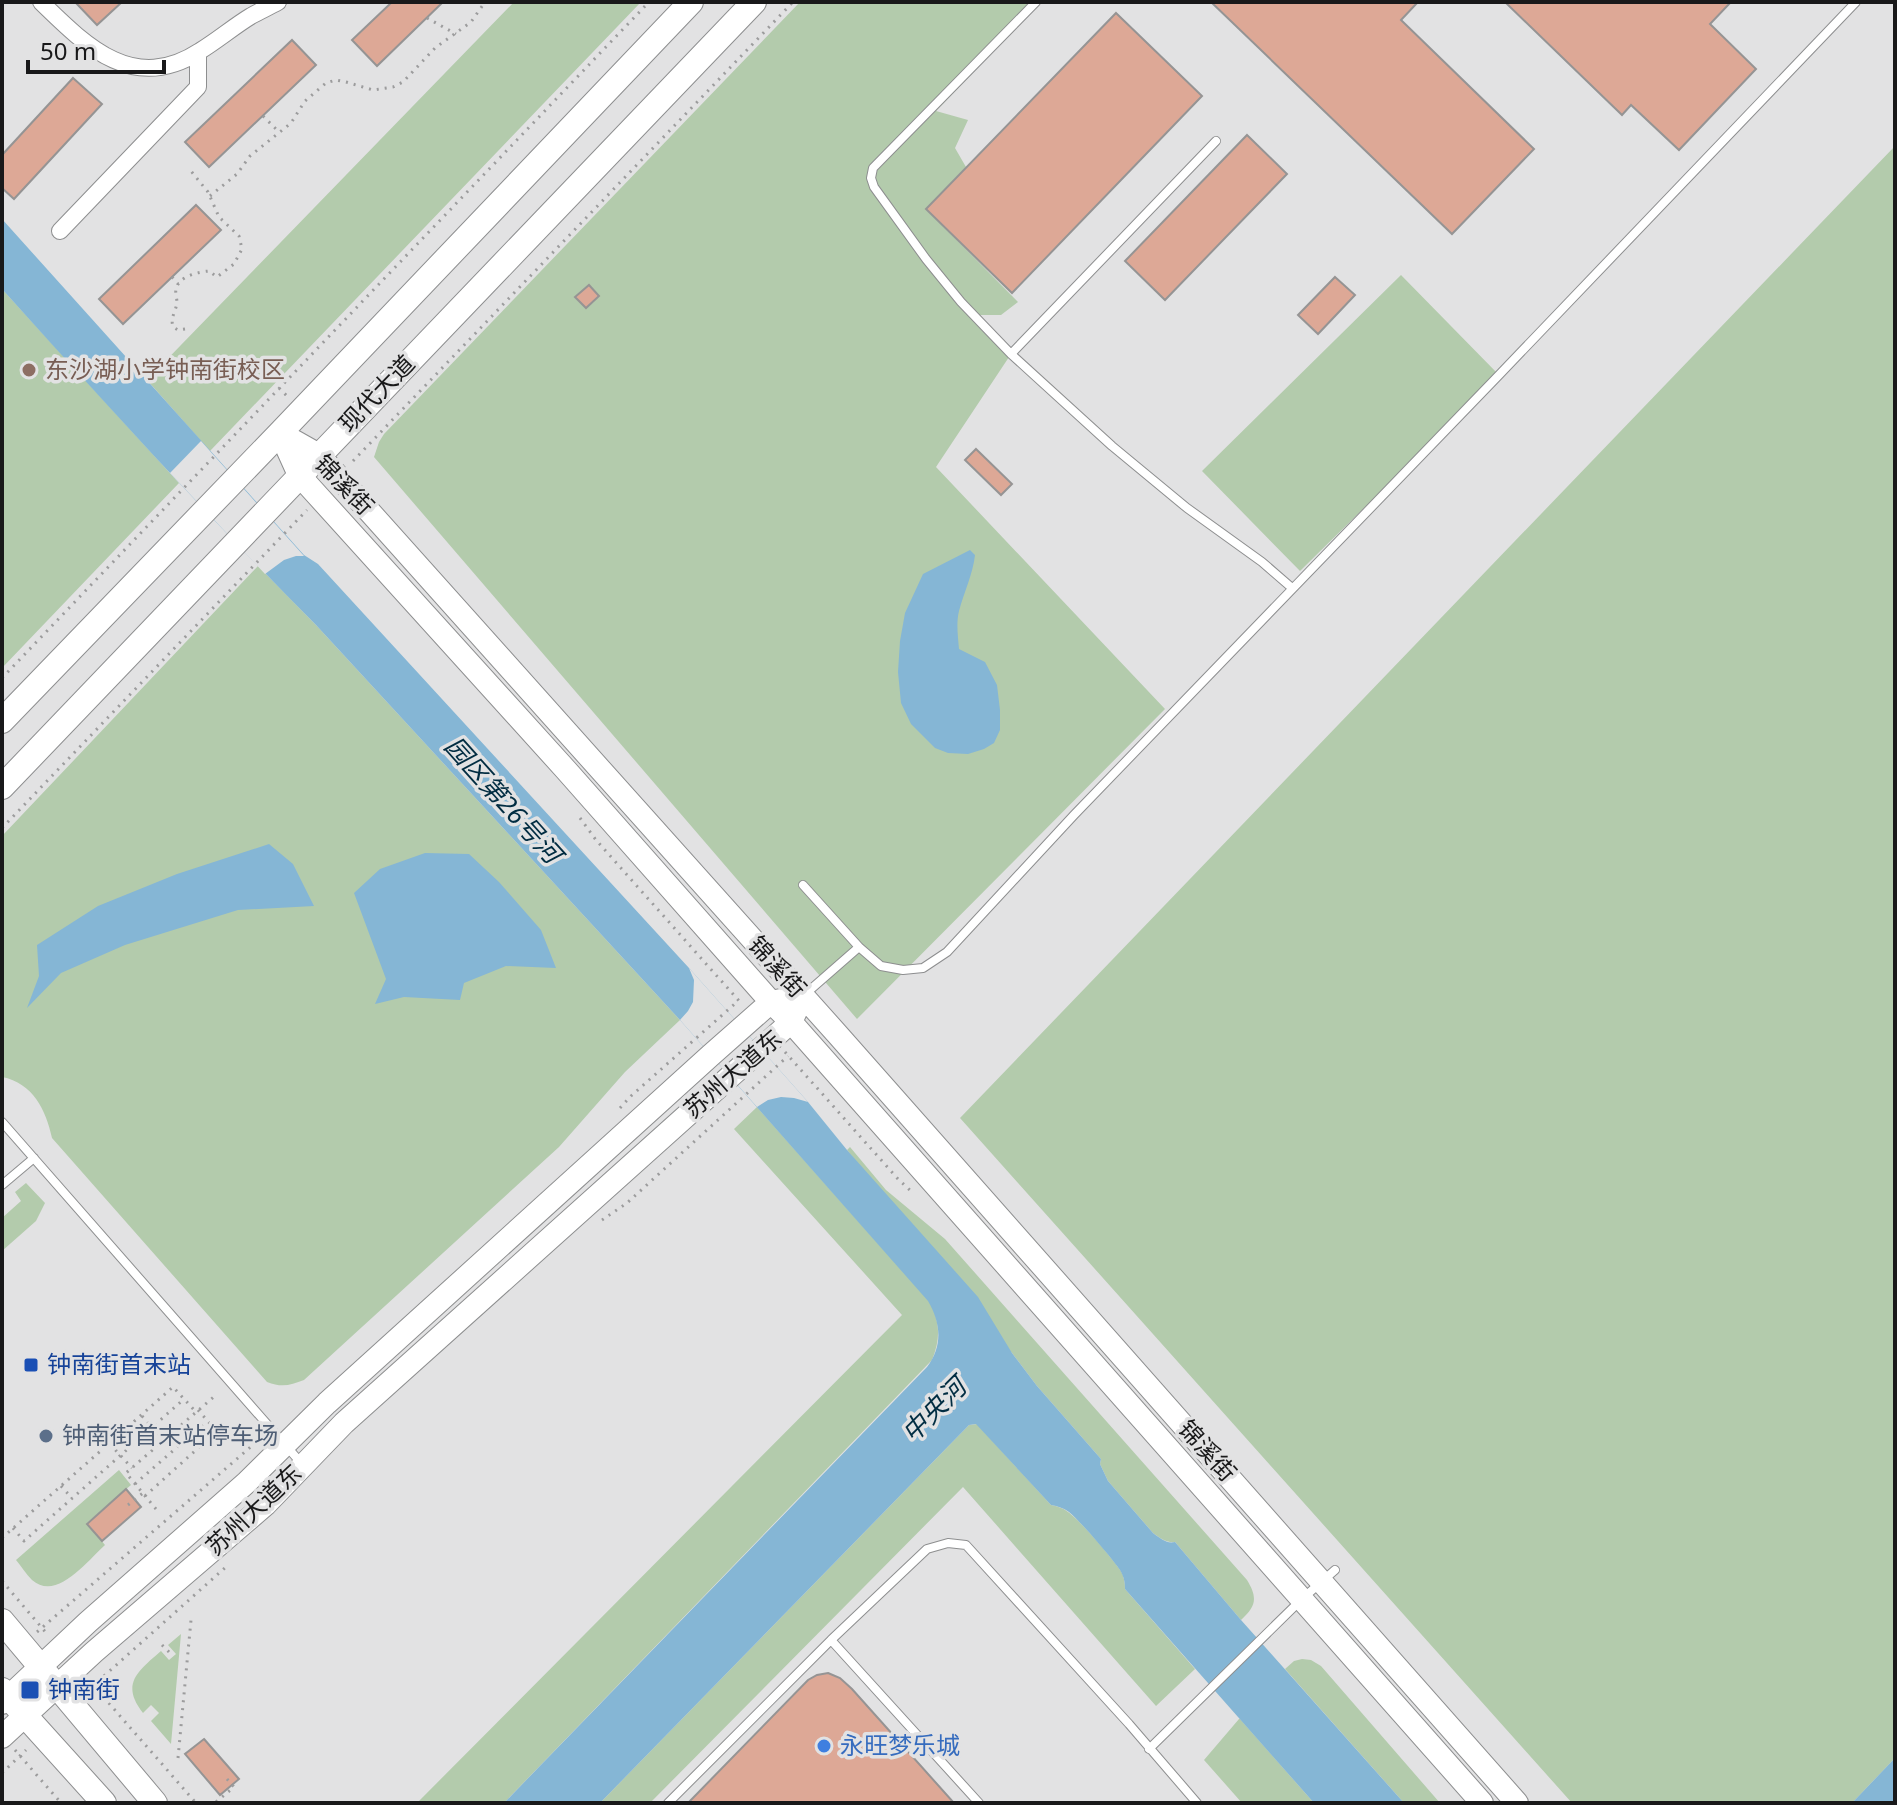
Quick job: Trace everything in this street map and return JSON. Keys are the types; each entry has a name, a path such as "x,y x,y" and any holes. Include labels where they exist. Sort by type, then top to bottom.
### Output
{"main road":[{"name":"现代大道","path":"2,721 691,2"},
{"name":"现代大道","path":"2,787 754,2"},
{"name":"锦溪街","path":"280,433 319,455 339,477 803,997 1328,1576 1517,1803"},
{"name":"锦溪街","path":"280,433 299,475 791,1022 1482,1803"},
{"name":"苏州大道东","path":"4,1696 41,1667 246,1483 703,1046 734,1019 771,1002 803,997"},
{"name":"苏州大道东","path":"2,1736 25,1716 64,1696 77,1668 265,1505 344,1423 791,1022 803,997"},
{"path":"2,1621 155,1803"},
{"path":"4,1696 43,1734 104,1803"}],"street":[{"path":"41,2 93,50 139,68 173,64 198,53 251,16 278,2"},
{"path":"60,231 198,87 198,53"}],"lane":[{"path":"1036,2 873,168 871,178 874,187 961,302 1011,354 1112,446 1292,588"},
{"path":"803,885 859,947 881,966 903,970 923,968 947,952 1085,804 1856,2"},
{"path":"1011,354 1216,141"},
{"path":"803,997 859,947"},
{"path":"2,1122 302,1464"},
{"path":"2,1185 34,1158"},
{"path":"668,1803 927,1549 948,1543 966,1545 1197,1803"},
{"path":"1149,1749 1328,1576"},
{"path":"831,1640 979,1803"}],"path":[{"path":"210,196 237,174 250,156 291,123 305,101 326,83 336,80 382,90 403,82 435,48 471,22 485,2"},
{"path":"2,678 649,2"},
{"path":"339,477 793,2"},
{"path":"427,18 456,34"},
{"path":"263,116 280,133"},
{"path":"185,329 178,330 171,321 177,304 178,284 188,276 205,271 217,277 234,264 242,249 242,242 219,217 210,196 191,171"},
{"path":"172,277 178,284"},
{"path":"2,828 320,498"},
{"path":"703,1046 734,1019"},
{"path":"592,1228 627,1203 776,1067"},
{"path":"2,1538 173,1387 229,1445"},
{"path":"156,1509 126,1473 217,1394"},
{"path":"13,1528 24,1541 184,1399"},
{"path":"141,1415 164,1440"},
{"path":"135,1484 207,1421"},
{"path":"128,1505 217,1431"},
{"path":"110,1443 132,1468"},
{"path":"61,1486 72,1498"},
{"path":"64,1696 93,1686 233,1561"},
{"path":"2,1581 60,1649"},
{"path":"178,1758 191,1620"},
{"path":"162,1645 169,1652"},
{"path":"77,1668 196,1803"},
{"path":"2,1773 43,1734"},
{"path":"2,1736 61,1803"},
{"path":"216,1802 234,1787 226,1778"}],"green space":[{"path":"514,2 641,2 210,451 147,380"},
{"path":"800,2 1041,2 936,111 968,120 955,148 966,167 926,209 1018,302 1001,315 980,315 1011,354 936,467 1165,709 857,1019 374,457 384,434"},
{"path":"1895,146 1895,1758 1852,1803 1572,1803 960,1118"},
{"path":"1401,275 1499,375 1300,571 1202,471"},
{"path":"2,289 179,483 2,668"},
{"path":"258,566 680,1020 625,1072 559,1147 304,1380 282,1385 267,1382 52,1138 42,1108 30,1092 13,1080 2,1077 2,836"},
{"path":"757,1107 929,1301 938,1330 932,1360 504,1803 417,1803 902,1315 734,1129"},
{"path":"850,1147 886,1190 945,1239 1247,1580 1254,1602 1241,1620 1175,1542 1166,1541 1153,1533 1108,1481 1100,1464 1101,1459 1037,1386 847,1150"},
{"path":"26,1183 45,1203 36,1221 2,1251 2,1218 21,1201 15,1192"},
{"path":"977,1424 1051,1505 1068,1512 1096,1540 1121,1571 1125,1589 1195,1669 1156,1706 963,1487 650,1803 600,1803 969,1425"},
{"path":"119,1470 131,1485 87,1523 105,1545 62,1583 42,1585 32,1580 16,1560"},
{"path":"181,1634 171,1744 151,1721 159,1713 151,1705 143,1713 136,1703 133,1686 139,1672 161,1651 169,1660 176,1654 168,1645"},
{"path":"1302,1659 1321,1666 1440,1803 1404,1803 1285,1669"},
{"path":"1239,1719 1314,1803 1242,1803 1204,1760"}],"water":[{"path":"2,219 304,555 318,564 808,1102 978,1297 1012,1353 1037,1386 1101,1459 1100,1464 1108,1481 1153,1533 1166,1541 1175,1542 1404,1803 1314,1803 1125,1589 1120,1570 1088,1531 1069,1512 1051,1505 976,1424 969,1425 600,1803 504,1803 927,1367 938,1343 936,1318 928,1301 680,1020 2,289"},
{"path":"970,550 975,555 958,616 959,649 985,662 997,685 1000,730 994,743 984,749 968,754 948,753 935,748 911,724 901,703 898,672 900,641 905,613 923,574"},
{"path":"269,844 293,864 314,906 238,910 125,945 61,973 27,1008 39,976 37,945 98,906 177,874"},
{"path":"425,853 469,854 499,882 541,930 556,968 506,966 464,983 460,1000 404,997 375,1004 386,979 354,893 380,869"},
{"path":"1895,1758 1895,1803 1852,1803"}],"pier":[{"path":"201,441 304,556 284,560 265,574 170,473"},
{"path":"689,968 808,1102 781,1097 757,1107 680,1020 693,1002 694,980"}],"building":[{"path":"75,2 122,2 97,25"},
{"path":"392,2 443,2 377,66 352,40"},
{"path":"1211,2 1418,2 1401,20 1534,149 1452,234"},
{"path":"1505,2 1731,2 1710,24 1756,69 1679,150 1631,105 1622,115"},
{"path":"1116,13 1202,96 1012,293 926,209"},
{"path":"292,40 316,65 209,167 185,142"},
{"path":"73,78 102,104 14,199 2,188 2,155"},
{"path":"1247,135 1287,174 1165,300 1125,261"},
{"path":"196,205 221,230 123,324 99,299"},
{"path":"1335,277 1355,295 1318,334 1298,315"},
{"path":"589,285 599,296 586,308 575,297"},
{"path":"976,449 1012,484 1001,495 965,460"},
{"path":"126,1489 141,1507 102,1541 87,1524"},
{"name":"永旺梦乐城","path":"828,1673 840,1678 852,1689 954,1803 688,1803 808,1680"},
{"path":"204,1739 239,1779 220,1795 185,1754"}],"place":[{"name":"东沙湖小学钟南街校区","path":"29,370"},
{"name":"钟南街首末站","path":"31,1365"},
{"name":"钟南街首末站停车场","path":"46,1436"},
{"name":"钟南街","path":"30,1690"},
{"name":"永旺梦乐城","path":"824,1746"}],"water label":[{"name":"园区第26号河","path":"503,800"},
{"name":"中央河","path":"934,1410"}]}
